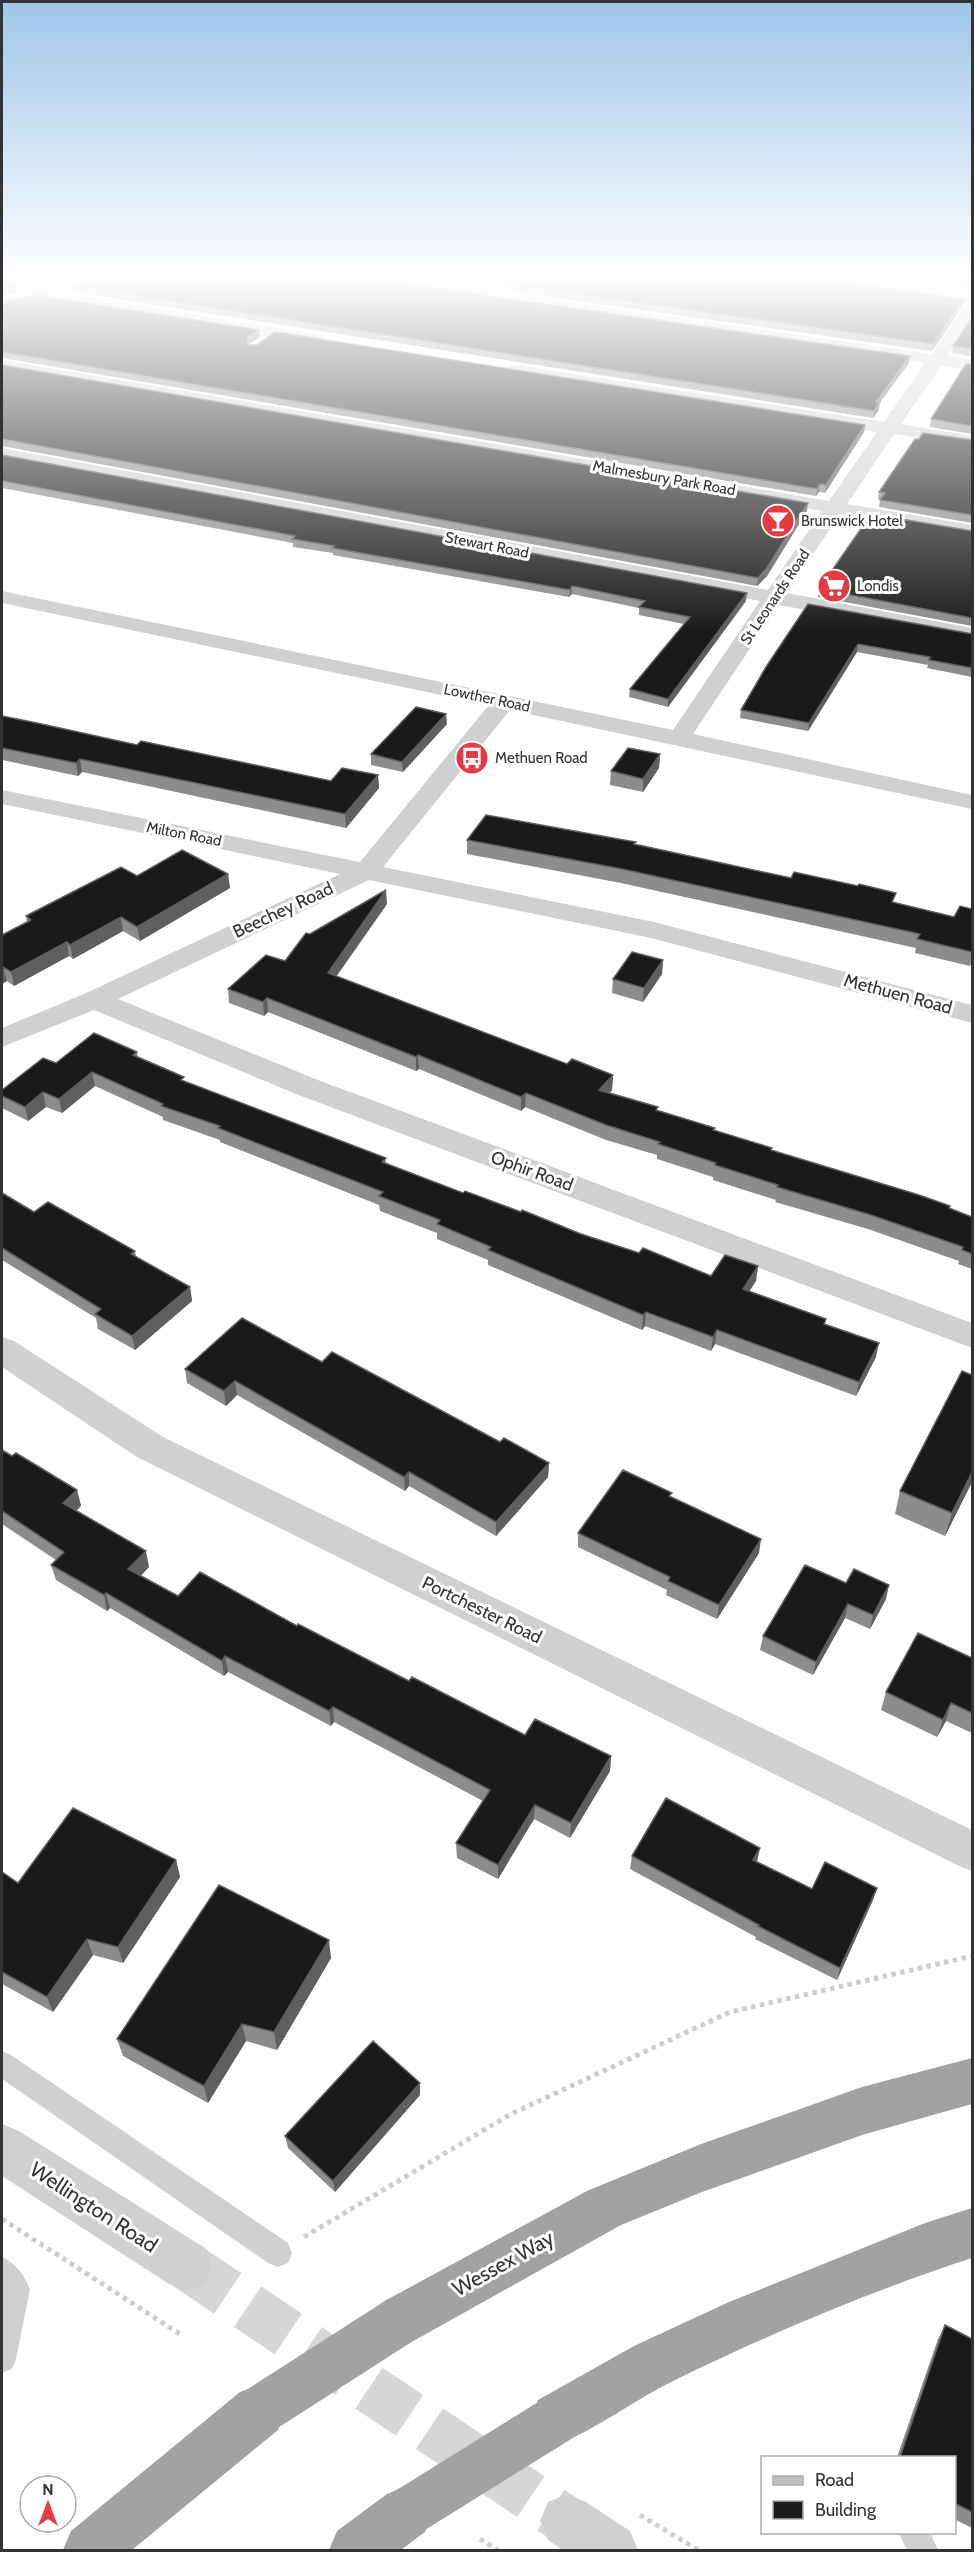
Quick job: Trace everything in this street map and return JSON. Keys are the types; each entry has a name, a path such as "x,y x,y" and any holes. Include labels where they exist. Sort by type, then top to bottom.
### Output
{"highway":[{"name":"Wessex Way","path":"90,2550 259,2410 399,2321 496,2265 604,2208 701,2168 862,2111 972,2081"},
{"path":"356,2550 406,2513 557,2418 652,2364 729,2328 925,2248 972,2233"}],"street":[{"name":"Malmesbury Park Road","path":"178,395 972,531"},
{"path":"674,395 972,441"},
{"name":"St Leonards Road","path":"679,738 914,395"},
{"name":"Stewart Road","path":"2,454 972,634"},
{"name":"Lowther Road","path":"2,597 679,738 972,802"},
{"name":"Beechey Road","path":"2,1038 94,1000 366,871 504,702"},
{"name":"Milton Road","path":"2,796 366,871"},
{"name":"Methuen Road","path":"366,871 654,930 972,1014"},
{"name":"Ophir Road","path":"94,1000 307,1087 972,1336"},
{"name":"Portchester Road","path":"2,1350 150,1447 972,1851"},
{"name":"Wellington Road","path":"2,2148 187,2266"},
{"path":"567,2521 620,2529"}],"lane":[{"path":"2,2064 278,2253"},
{"path":"2,2271 16,2289 2,2359"},
{"path":"914,2534 923,2550"}],"path":[{"path":"278,2253 511,2114 730,2012 972,1956"},
{"path":"2,2219 183,2336"},
{"path":"620,2529 698,2550"},
{"path":"480,2540 498,2550"}],"building":[{"path":"2,395 178,395 808,503 767,568 758,578 2,439"},
{"path":"258,395 675,395 865,425 826,485 820,484 817,489"},
{"path":"772,395 881,395 876,402 880,402 874,411"},
{"path":"946,395 972,395 972,426 931,419"},
{"path":"923,433 972,440 972,515 880,500 885,493 879,492 915,439 919,439"},
{"path":"2,455 747,593 668,699 630,689 690,617 639,607 645,601 572,586 570,590 332,548 334,546 292,539 295,536 2,481"},
{"path":"871,514 972,531 972,618 819,589"},
{"path":"808,604 972,634 972,668 929,660 930,657 858,644 809,723 741,710 766,667"},
{"path":"416,707 446,714 402,762 371,754"},
{"path":"2,716 137,745 141,741 331,781 342,768 378,775 345,814 80,759 76,763 2,748"},
{"path":"628,748 660,754 643,779 611,771"},
{"path":"486,815 636,842 634,844 791,878 794,872 858,886 859,884 896,893 892,902 954,917 960,906 972,909 972,952 917,939 920,934 622,869 467,840"},
{"path":"182,850 228,874 137,927 121,917 70,945 67,942 11,972 2,968 2,935 31,920 26,916 121,867 137,876"},
{"path":"386,890 328,973 567,1064 572,1059 613,1075 599,1090 658,1107 656,1110 715,1128 713,1130 772,1148 771,1150 950,1206 949,1208 972,1217 972,1254 962,1250 963,1247 871,1215 777,1187 778,1185 715,1165 716,1163 606,1125 526,1093 521,1097 267,998 263,1002 228,989 266,955 285,961 306,933 310,934"},
{"path":"632,952 663,960 644,988 613,979"},
{"path":"94,1033 137,1052 133,1055 184,1077 181,1080 386,1158 382,1162 463,1193 465,1191 521,1212 522,1210 581,1234 639,1253 643,1248 711,1276 725,1255 758,1266 743,1289 826,1319 824,1324 879,1343 859,1382 717,1330 713,1337 646,1312 643,1315 488,1250 491,1247 437,1224 440,1220 379,1196 383,1192 218,1128 220,1126 161,1106 163,1104 92,1072 59,1099 43,1092 25,1107 2,1096 2,1090 43,1058 56,1063"},
{"path":"2,1193 34,1212 48,1202 135,1251 131,1254 190,1287 132,1336 95,1314 101,1309 2,1248"},
{"path":"242,1318 322,1362 332,1352 500,1442 504,1438 549,1463 496,1522 409,1472 404,1477 235,1381 224,1391 185,1369"},
{"path":"962,1371 972,1375 972,1472 952,1513 900,1491"},
{"path":"2,1450 12,1456 16,1453 77,1490 63,1503 146,1551 128,1569 178,1596 200,1572 297,1626 298,1624 409,1681 412,1677 525,1735 535,1719 611,1756 571,1823 535,1805 498,1865 456,1843 490,1790 333,1707 329,1711 225,1656 222,1661 106,1593 104,1595 51,1565 64,1552 2,1511"},
{"path":"623,1470 672,1493 669,1496 761,1539 719,1605 668,1581 670,1577 578,1533"},
{"path":"805,1565 846,1583 854,1569 889,1585 873,1615 848,1604 816,1662 763,1636"},
{"path":"918,1633 972,1658 972,1713 951,1703 943,1720 886,1692"},
{"path":"666,1798 760,1848 753,1860 812,1889 825,1862 877,1888 840,1968 758,1926 632,1856"},
{"path":"73,1808 176,1860 118,1947 87,1939 47,1997 2,1972 2,1872 18,1883"},
{"path":"219,1885 329,1940 274,2032 242,2024 204,2086 117,2039"},
{"path":"373,2041 420,2083 333,2181 285,2136"},
{"path":"945,2325 972,2339 972,2512 956,2504 956,2456 900,2456"}],"tunnel":[{"path":"187,2266 567,2521"}],"place":[{"name":"Brunswick Hotel","path":"778,521"},
{"name":"Londis","path":"834,586"},
{"name":"Methuen Road","path":"472,758"}]}
